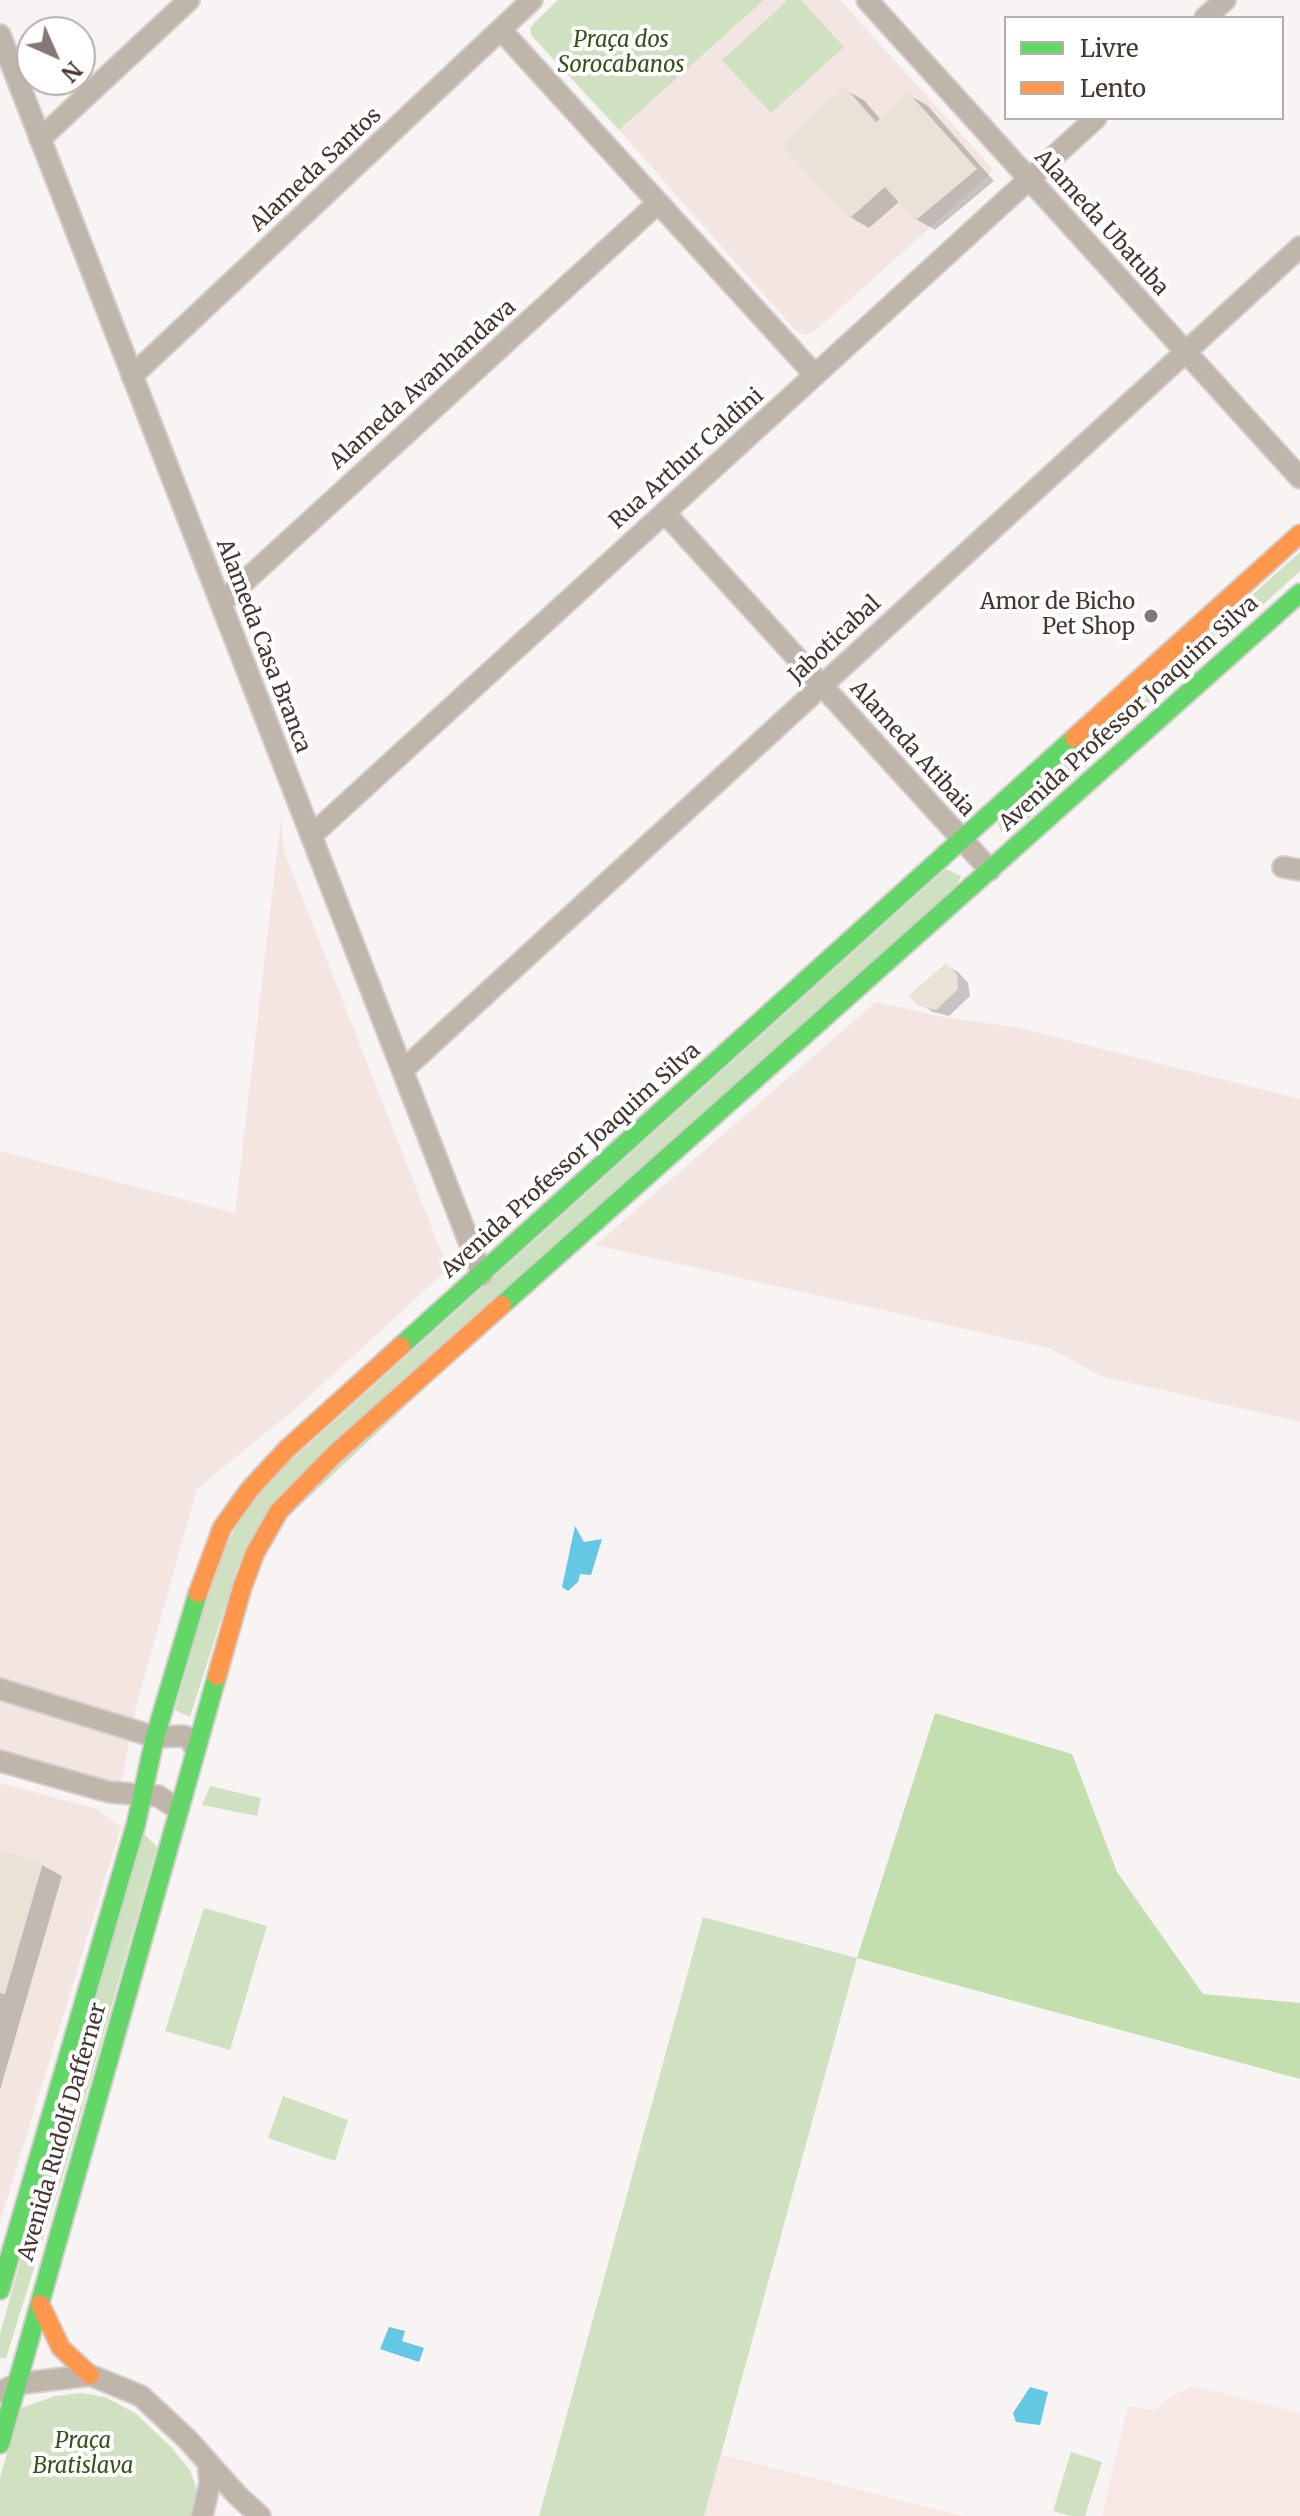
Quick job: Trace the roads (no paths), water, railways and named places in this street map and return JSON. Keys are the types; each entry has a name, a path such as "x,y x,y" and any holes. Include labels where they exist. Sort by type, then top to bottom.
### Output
{"main road":[{"name":"Avenida Professor Joaquim Silva","path":"222,1528 250,1489 287,1449 1300,534"},
{"name":"Avenida Professor Joaquim Silva","path":"255,1553 279,1511 306,1481 1298,596"},
{"name":"Avenida Rudolf Dafferner","path":"0,2290 137,1820 155,1737 202,1578 222,1528"},
{"name":"Avenida Rudolf Dafferner","path":"0,2444 8,2388 40,2304 195,1748 255,1553"},
{"path":"40,2304 61,2348 90,2375"}],"street":[{"path":"40,139 189,0"},
{"name":"Alameda Santos","path":"132,376 532,0"},
{"path":"1207,16 1225,0"},
{"name":"Alameda Ubatuba","path":"872,2 1300,478"},
{"path":"501,30 815,375"},
{"name":"Alameda Casa Branca","path":"0,35 482,1275"},
{"name":"Rua Arthur Caldini","path":"311,836 1094,120"},
{"name":"Alameda Avanhandava","path":"221,603 658,203"},
{"name":"Jaboticabal","path":"403,1070 1300,247"},
{"name":"Alameda Atibaia","path":"665,513 962,840"},
{"path":"962,840 990,870"},
{"path":"0,1689 155,1737 183,1736 189,1738 195,1748"},
{"path":"0,1761 109,1792 158,1796 178,1809"},
{"path":"109,1792 137,1820 171,1833"},
{"path":"8,2388 90,2375 141,2396 260,2516"},
{"path":"202,2516 210,2483 208,2462"}],"water":[{"path":"575,1526 584,1542 602,1539 591,1575 580,1574 578,1582 568,1591 562,1587"},
{"path":"389,2327 405,2331 402,2341 424,2348 419,2362 380,2349"},
{"path":"1030,2387 1048,2392 1040,2425 1016,2422 1013,2413"}],"place":[{"name":"Amor de Bicho Pet Shop","path":"1151,616"}],"park label":[{"name":"Praça dos Sorocabanos","path":"621,54"},
{"name":"Praça Bratislava","path":"83,2454"}]}
